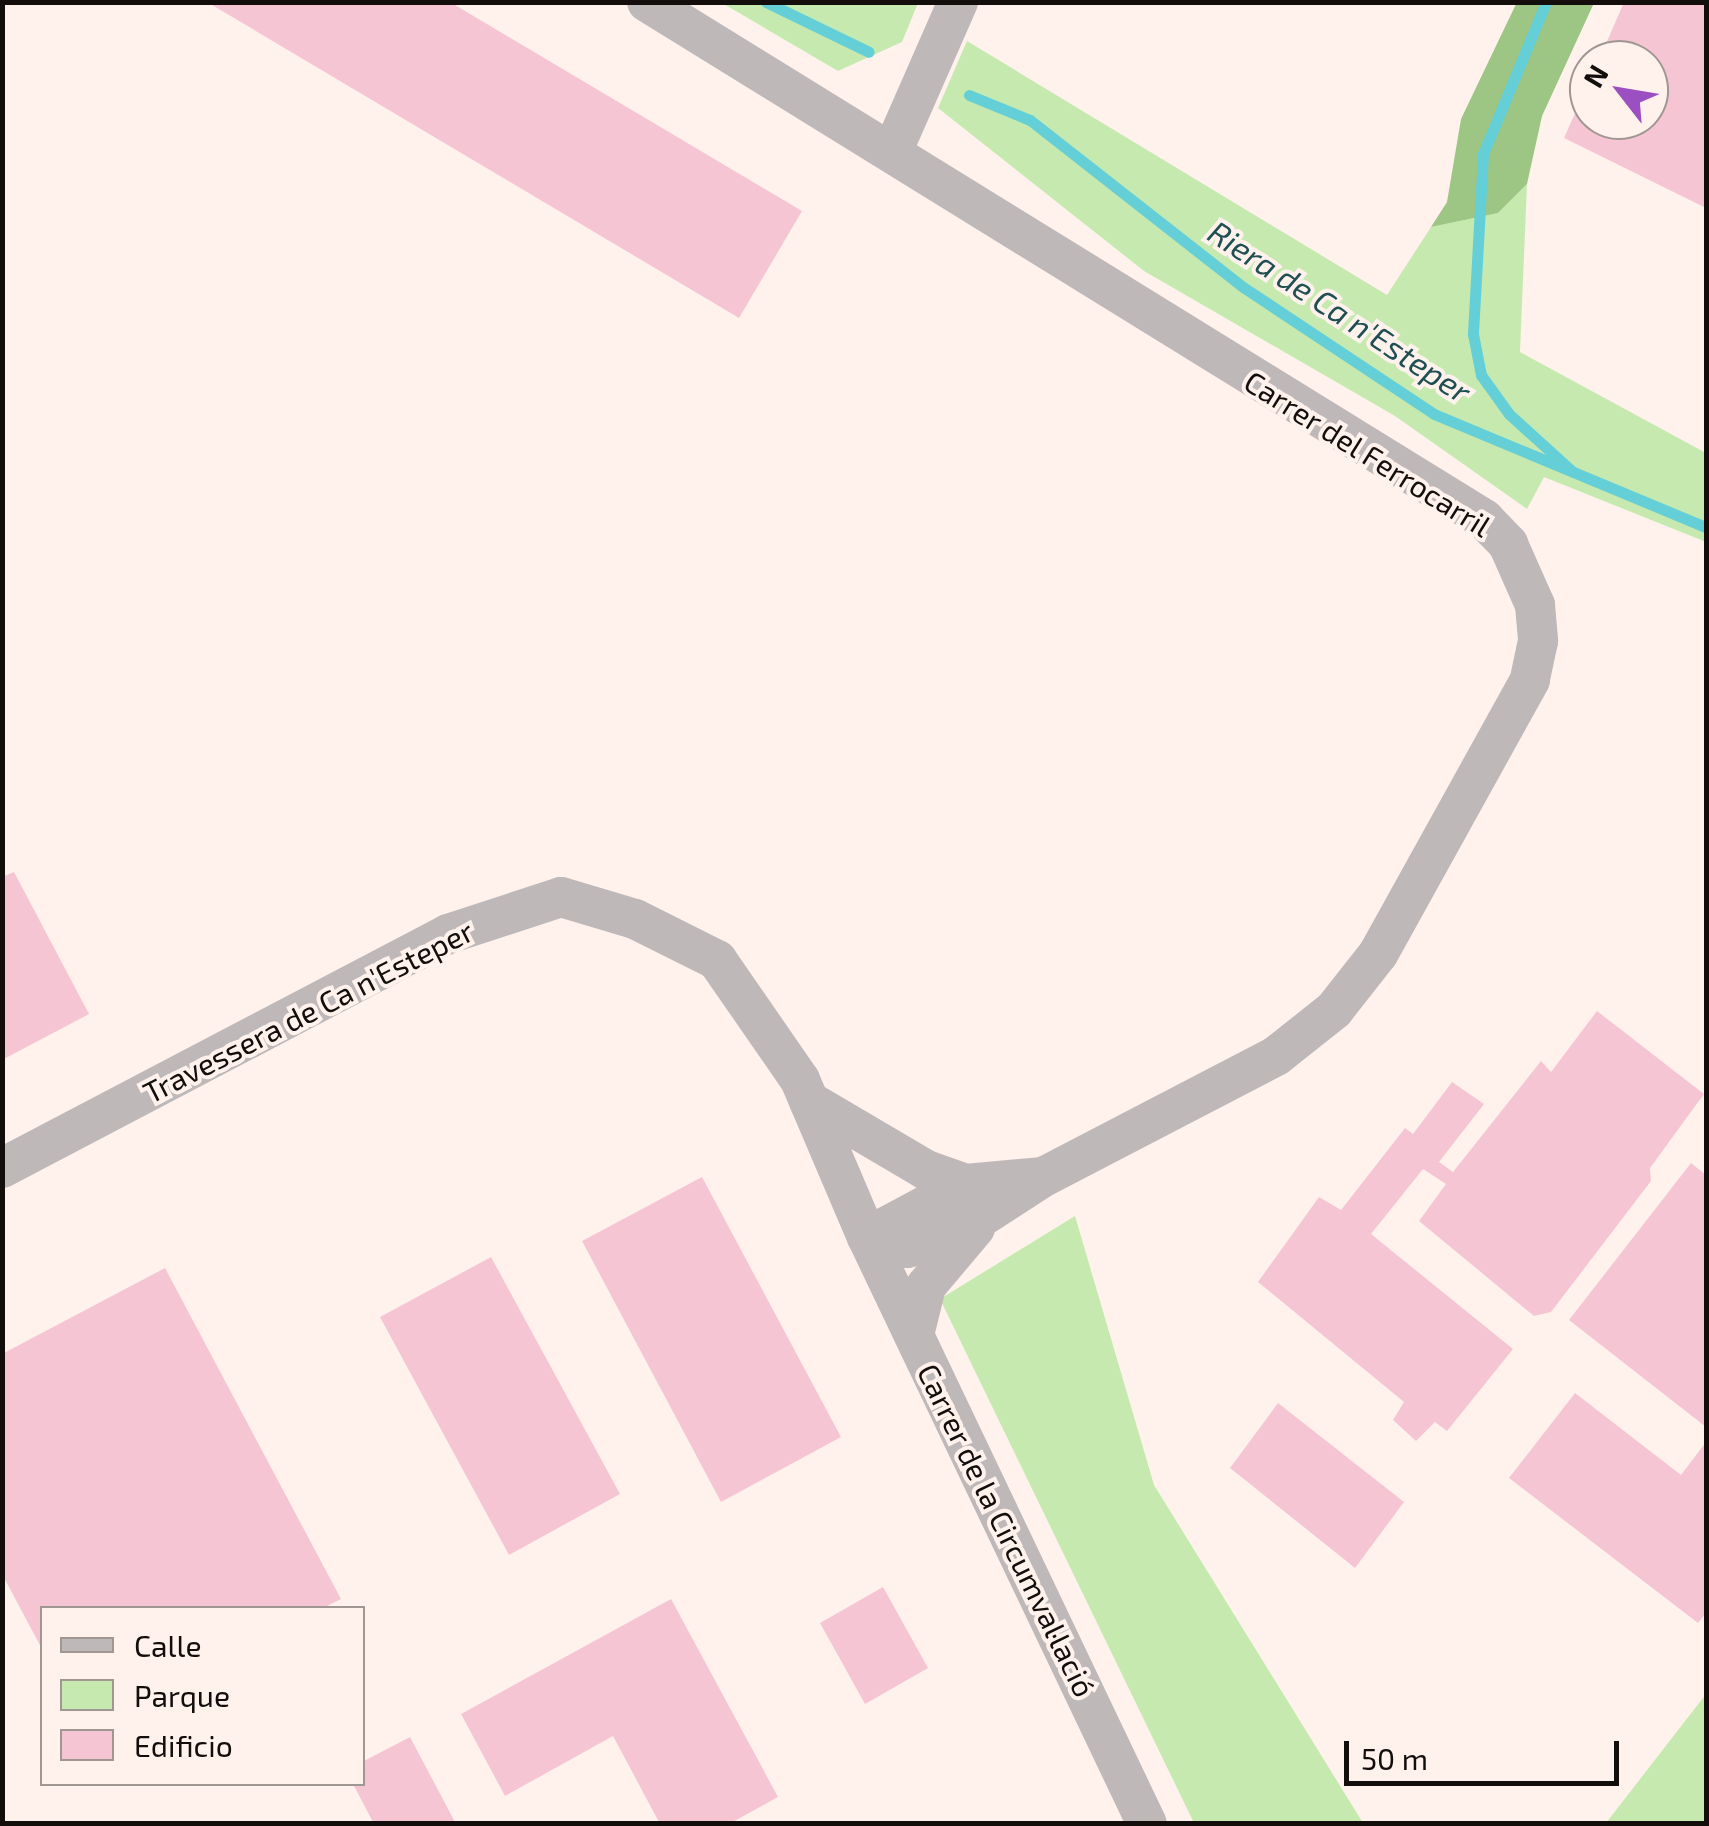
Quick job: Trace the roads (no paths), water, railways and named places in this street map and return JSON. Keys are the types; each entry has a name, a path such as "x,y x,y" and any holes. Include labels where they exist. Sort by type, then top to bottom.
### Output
{"street":[{"name":"Carrer del Ferrocarril","path":"648,2 894,150 1018,236 1484,519 1508,544 1535,605 1538,641 1530,680 1378,954 1334,1010 1276,1056 1044,1176 981,1221 926,1286 914,1336"},
{"path":"894,150 958,2"},
{"name":"Travessera de Ca n'Esteper","path":"2,1168 448,934 560,897 635,919 717,960 809,1102 867,1237"},
{"name":"Carrer del Ferrocarril","path":"809,1102 926,1170 966,1184"},
{"name":"Carrer del Ferrocarril","path":"867,1237 966,1184 1044,1176"},
{"name":"Carrer del Ferrocarril","path":"867,1237 907,1248 981,1221"},
{"name":"Carrer de la Circumval·lació","path":"867,1237 1147,1824"}],"waterway":[{"name":"Riera de Ca n'Esteper","path":"766,2 869,52"},
{"path":"1546,2 1483,154 1473,334 1481,375 1509,414 1573,472"},
{"name":"Riera de Ca n'Esteper","path":"969,95 1030,120 1243,287 1434,414 1706,527"}]}
